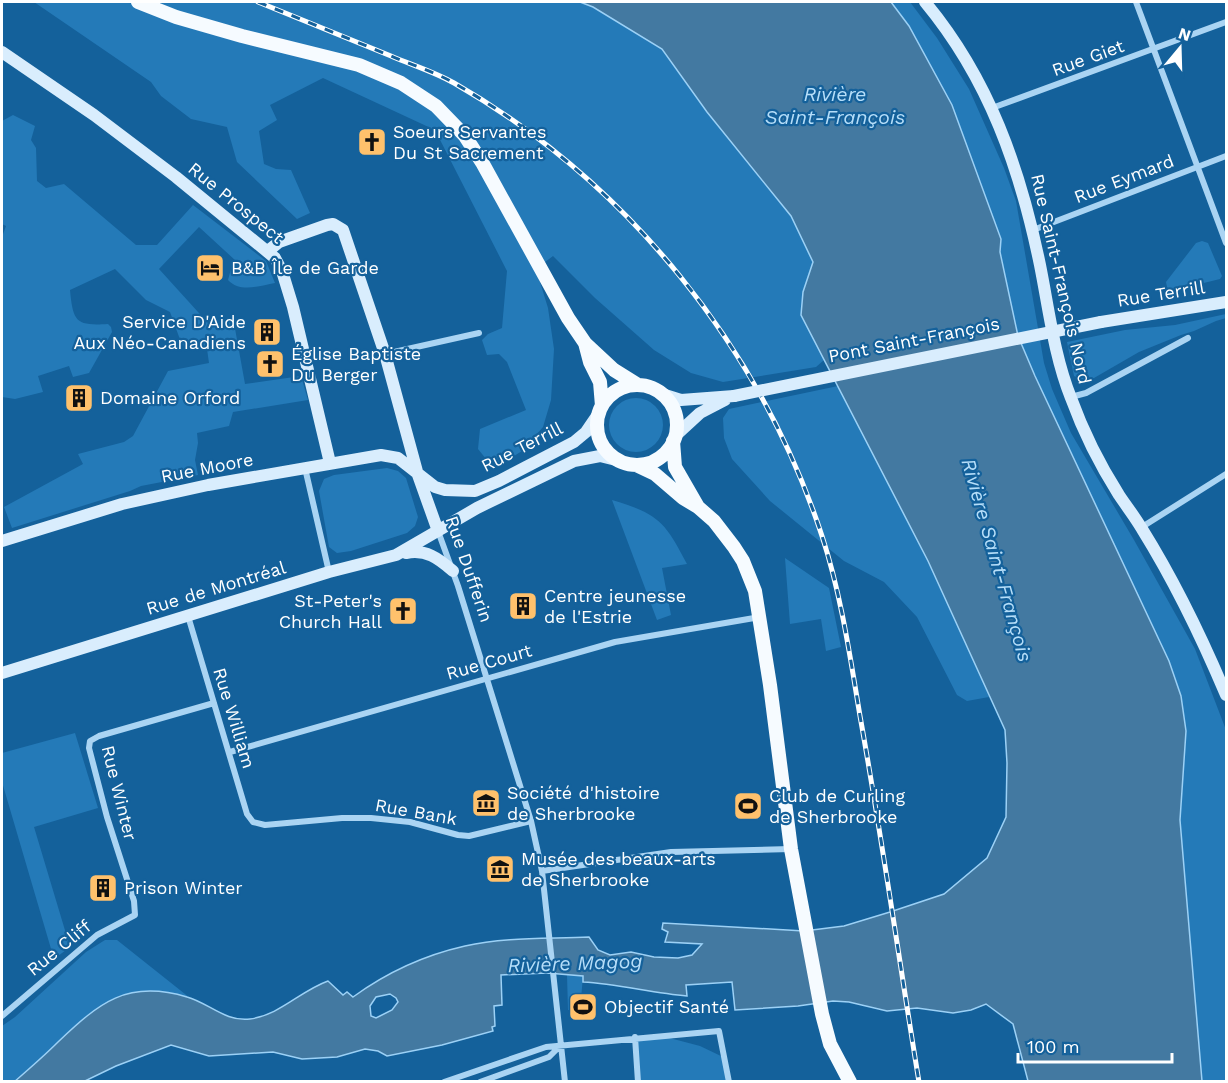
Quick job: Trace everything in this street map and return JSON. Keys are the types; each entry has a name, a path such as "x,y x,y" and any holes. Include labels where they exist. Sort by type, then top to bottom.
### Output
{"main road":[{"path":"138,2 204,25 359,65 401,83 436,106 465,136 483,164 568,318 585,343 614,370 638,385 655,389 669,401 676,418 675,467 698,507"},
{"path":"585,343 590,362 600,382 597,432 600,441 612,456 655,474 682,498 698,507 714,521 739,554 752,583 760,617 791,849 822,1014 830,1044 850,1082"},
{"path":"600,409 607,399 621,388 638,385"},
{"path":"636,465 658,458 667,451 674,438"}],"street":[{"path":"1136,2 1227,243"},
{"name":"Rue Saint-François Nord","path":"930,3 992,108 1016,167 1033,230 1057,353 1071,398 1095,451 1119,495 1142,527 1184,602 1227,695"},
{"name":"Rue Giet","path":"992,108 1227,22"},
{"name":"Rue Prospect","path":"2,52 94,115 176,177 268,251 279,264 286,282 330,463"},
{"name":"Rue Eymard","path":"1033,230 1227,156"},
{"name":"Rue Dufferin","path":"268,251 279,242 327,225 339,227 346,237 386,354 418,475 453,571 531,821 542,871 561,1045"},
{"name":"Rue Terrill","path":"1101,322 1227,302"},
{"name":"Pont Saint-François","path":"734,396 1101,322"},
{"path":"386,354 479,333"},
{"path":"1071,398 1086,393 1188,338"},
{"path":"662,394 681,400 734,396"},
{"path":"674,438 700,413 734,396"},
{"name":"Rue Terrill","path":"418,475 446,490 475,491 574,442 586,432 600,409"},
{"name":"Rue Moore","path":"2,541 122,504 208,485 330,463 390,455 408,464 418,475"},
{"name":"Rue Terrill","path":"438,531 477,508 574,461 600,456 620,461"},
{"path":"305,468 329,572"},
{"path":"1142,527 1227,474"},
{"name":"Rue de Montréal","path":"2,673 329,572 396,555 438,531"},
{"path":"396,555 418,551 430,554 453,571"},
{"name":"Rue William","path":"188,616 247,814 253,822 258,824"},
{"name":"Rue Court","path":"230,752 615,642 760,617"},
{"name":"Rue Winter","path":"136,908 107,817 89,744 94,737 214,703"},
{"name":"Rue Bank","path":"258,824 371,818 410,822 469,836 531,821"},
{"path":"542,871 671,852 791,849"},
{"name":"Rue Cliff","path":"2,1016 97,935 135,915 136,908"},
{"path":"444,1082 546,1047 719,1031 729,1082"},
{"path":"635,1037 638,1082"},
{"path":"480,1082 549,1057 561,1045"},
{"path":"561,1045 566,1082"}],"shaded area":[{"path":"34,2 580,2 593,7 662,49 707,112 791,216 813,262 803,292 802,315 824,360 816,367 723,382 691,373 654,350 595,298 553,256 536,269 548,308 554,349 551,400 543,427 522,451 501,464 491,465 478,449 480,429 526,410 507,362 499,354 487,355 482,340 488,334 502,328 507,271 435,130 323,78 270,105 277,120 259,131 264,164 276,169 291,170 310,213 297,219 237,162 227,127 191,119 161,96 151,82"},
{"path":"891,2 910,2 937,38 969,89 1016,201 1044,363 1052,389 1071,433 1195,649 1226,730 1226,1081 1202,1081 1180,820 1186,731 1181,696 1169,661 1018,336 1000,252 1001,239 952,105 909,26"},
{"path":"13,115 35,126 31,140 36,148 37,181 46,188 64,184 136,245 157,245 193,205 266,261 275,283 250,288 233,284 228,280 236,261 199,227 159,269 208,323 226,319 234,323 245,384 301,376 308,400 233,412 229,426 197,433 195,460 198,475 141,486 12,528 4,507 83,464 78,454 124,442 133,436 168,371 209,363 207,349 193,349 182,345 170,312 146,300 115,269 70,290 73,309 78,320 89,324 108,324 111,327 112,332 89,373 73,377 69,366 38,376 43,392 15,399 2,397 2,237 6,226 2,224 2,121"},
{"path":"1202,241 1208,243 1222,276 1220,279 1171,291 1166,282 1196,243"},
{"path":"1226,314 1226,318 1139,352 1094,378 1081,380 1074,376 1067,342 1125,330 1175,325"},
{"path":"838,386 928,561 984,679 989,697 967,701 957,695 917,617 884,582 844,561 770,501 732,459 724,438 723,418 729,409"},
{"path":"631,398 641,398 651,402 659,410 663,425 659,440 651,448 641,452 631,452 621,448 613,440 609,430 609,420 613,410 621,402"},
{"path":"387,468 398,471 406,478 418,517 415,526 407,533 351,551 337,553 329,547 319,491 324,479 334,475"},
{"path":"612,500 651,515 673,538 687,564 662,568 671,615 657,620"},
{"path":"785,558 829,588 841,647 826,651 821,619 790,624"},
{"path":"75,733 98,808 34,827 70,947 54,959 2,782 2,753"},
{"path":"105,940 117,940 190,998 173,993 41,1058 14,1081 2,1081 2,1026 15,1017 86,952"},
{"path":"567,975 583,976 580,1011 568,1010"},
{"path":"662,1036 700,1046 723,1057 729,1081 638,1081 635,1037"}],"water":[{"name":"Rivière Saint-François","path":"580,2 891,2 909,26 952,105 1001,239 1000,252 1018,336 1169,661 1181,696 1186,731 1180,820 1202,1081 1028,1081 1013,1024 986,1004 971,1010 953,1013 917,1008 887,1011 849,1002 833,1001 735,1010 732,982 686,985 687,996 583,982 583,976 547,973 501,975 502,1005 494,1006 493,1031 442,1045 387,1056 378,1051 365,1049 337,1057 302,1059 273,1052 209,1056 171,1045 116,1066 85,1081 14,1082 87,1016 115,998 131,993 166,992 195,1000 233,1018 250,1019 271,1013 328,981 343,995 347,992 353,997 392,973 421,960 480,943 589,937 598,950 610,955 631,952 654,957 678,958 692,955 702,944 665,942 668,932 662,929 663,923 804,931 844,926 944,894 987,858 1006,817 1005,730 928,561 801,315 803,292 813,262 791,216 707,112 662,49 593,7","holes":["390,994 398,1002 392,1010 376,1018 371,1016 370,1006 376,997"]}],"railway":[{"path":"258,2 439,75 517,123 576,169 630,220 680,276 724,336 763,399 795,466 822,536 835,580 849,648 919,1082"}],"place":[{"name":"Soeurs Servantes Du St Sacrement","path":"372,142"},
{"name":"B&B Île de Garde","path":"210,268"},
{"name":"Service D'Aide Aux Néo-Canadiens","path":"267,332"},
{"name":"Église Baptiste Du Berger","path":"270,364"},
{"name":"Domaine Orford","path":"79,398"},
{"name":"Centre jeunesse de l'Estrie","path":"523,606"},
{"name":"St-Peter's Church Hall","path":"403,611"},
{"name":"Société d'histoire de Sherbrooke","path":"486,803"},
{"name":"Club de Curling de Sherbrooke","path":"748,806"},
{"name":"Musée des beaux-arts de Sherbrooke","path":"500,869"},
{"name":"Prison Winter","path":"103,888"},
{"name":"Objectif Santé","path":"583,1007"}],"water label":[{"name":"Rivière Magog","path":"575,963"}]}
